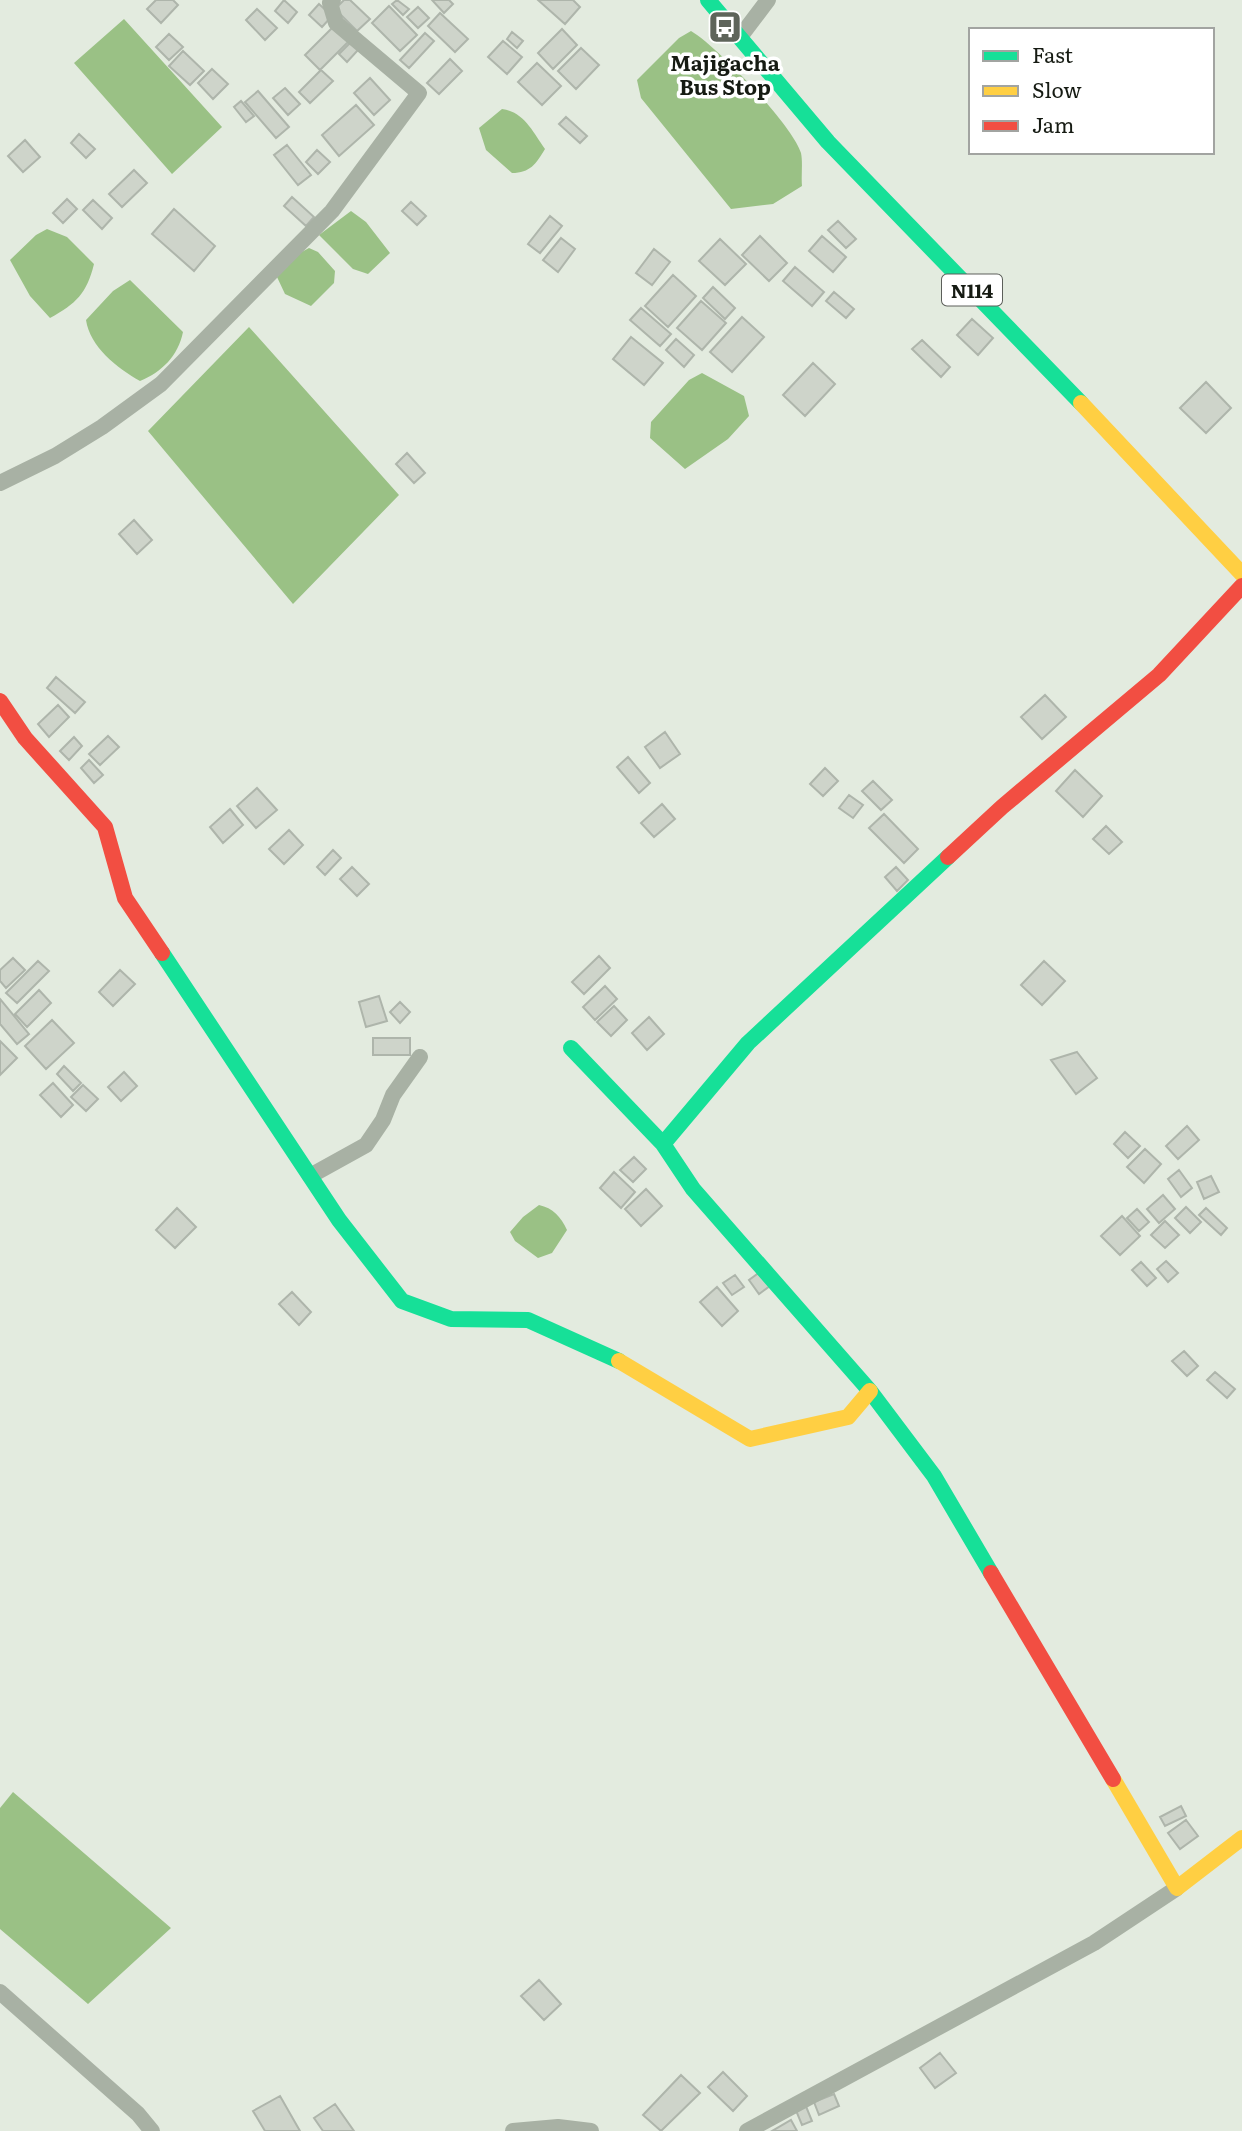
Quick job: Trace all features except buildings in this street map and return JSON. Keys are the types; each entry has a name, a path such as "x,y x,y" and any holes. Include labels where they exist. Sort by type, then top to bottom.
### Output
{"main road":[{"name":"N114","path":"708,0 828,142 1175,499 1242,574"},
{"path":"663,1144 748,1043 1002,807 1159,675 1242,586"},
{"path":"0,701 25,737 105,827 125,898 339,1220 402,1301 451,1320 528,1320 607,1354 750,1439 848,1417 870,1391"},
{"path":"571,1048 663,1144 693,1189 870,1391 934,1476 1177,1888 1242,1838"}],"street":[{"path":"0,482 55,456 102,428 161,384 332,211 419,93 337,23 330,3 332,0"},
{"path":"740,37 768,0"},
{"path":"310,1176 366,1145 383,1120 393,1095 420,1056"},
{"path":"747,2131 1094,1943 1177,1888"},
{"path":"0,1992 138,2114 152,2131"},
{"path":"513,2131 558,2127 591,2131"}],"shaded area":[{"path":"124,19 222,127 172,174 74,63"},
{"path":"691,31 718,53 770,106 801,153 802,186 773,204 731,209 641,98 637,80 679,38"},
{"path":"502,109 522,118 545,149 535,163 523,171 512,173 486,150 479,128"},
{"path":"351,211 366,222 390,253 368,274 353,269 319,235"},
{"path":"47,229 67,237 94,264 88,283 79,297 50,318 30,296 10,260 36,235"},
{"path":"309,248 318,252 335,271 334,283 311,306 285,294 277,277 298,254"},
{"path":"130,280 183,332 177,349 168,362 140,381 106,356 93,339 86,320 113,291"},
{"path":"249,327 399,495 293,604 148,431"},
{"path":"702,373 744,396 749,416 728,439 685,469 650,438 651,422 689,380"},
{"path":"539,1205 556,1214 567,1230 552,1253 538,1258 515,1241 510,1232 523,1217"},
{"path":"13,1792 171,1928 88,2004 0,1929 0,1808"}],"traffic: fast":[{"path":"708,0 828,142 1081,403"},
{"path":"663,1144 748,1043 948,857"},
{"path":"162,953 339,1220 402,1301 451,1319 528,1320 619,1361"},
{"path":"571,1048 663,1144 693,1189 870,1391 934,1476 991,1573"}],"traffic: slow":[{"path":"1081,403 1242,574"},
{"path":"619,1361 750,1439 848,1417 870,1391"},
{"path":"1113,1779 1177,1888 1242,1838"}],"traffic: jam":[{"path":"948,857 1002,807 1159,675 1242,586"},
{"path":"0,701 25,738 105,827 125,898 162,953"},
{"path":"991,1573 1113,1779"}],"place":[{"name":"Majigacha Bus Stop","path":"725,27"}]}
